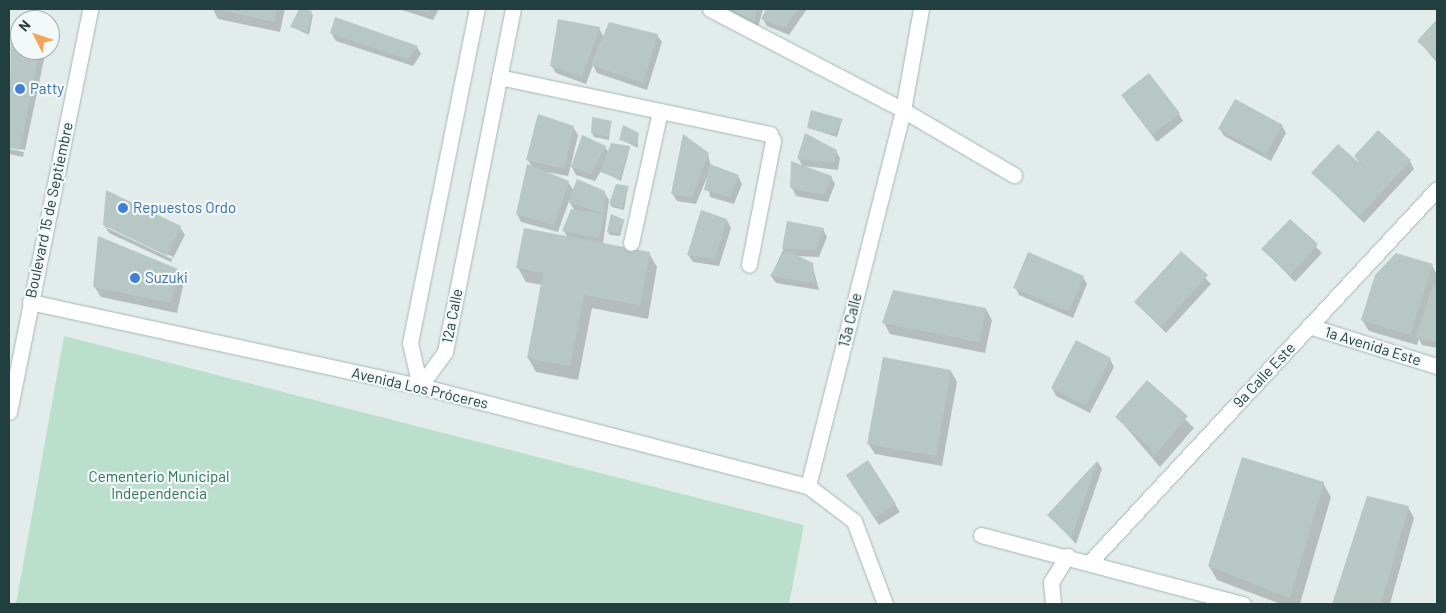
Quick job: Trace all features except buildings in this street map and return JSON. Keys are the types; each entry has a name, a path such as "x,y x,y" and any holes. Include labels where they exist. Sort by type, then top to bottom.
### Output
{"street":[{"name":"Boulevard 15 de Septiembre","path":"9,412 90,9"},
{"path":"420,386 410,343 477,9"},
{"name":"12a Calle","path":"420,386 445,352 513,9"},
{"path":"710,9 903,110 1014,175"},
{"name":"13a Calle","path":"808,486 903,110 920,13"},
{"path":"499,78 770,134 773,141 749,265"},
{"path":"631,243 660,111"},
{"name":"9a Calle Este","path":"1090,562 1437,189"},
{"name":"Avenida Los Próceres","path":"30,302 420,386 808,486"},
{"name":"1a Avenida Este","path":"1309,326 1437,366"},
{"path":"808,486 854,521 885,604"},
{"path":"981,535 1090,562 1243,604"},
{"path":"1052,604 1051,582 1067,556"}],"green space":[{"name":"Cementerio Municipal Independencia","path":"64,336 804,525 789,604 16,604"}],"place":[{"name":"Patty","path":"20,89"},
{"name":"Repuestos Ordo","path":"123,208"},
{"name":"Suzuki","path":"135,278"}]}
